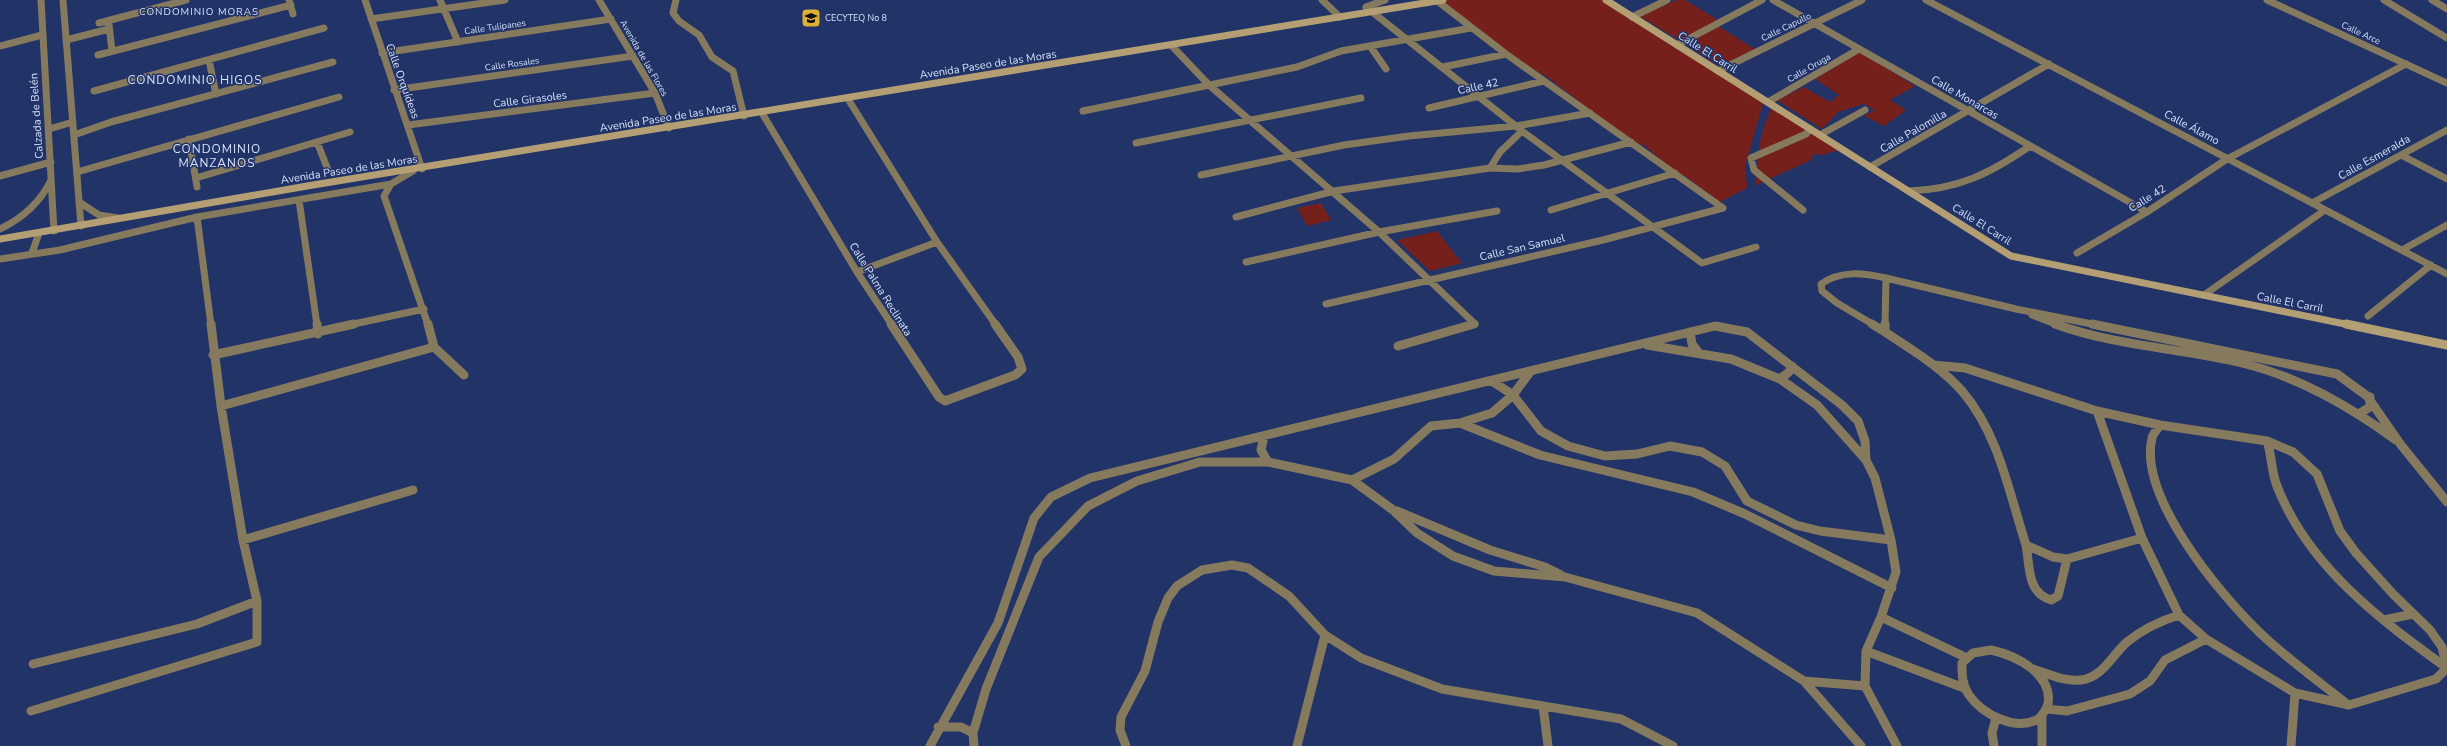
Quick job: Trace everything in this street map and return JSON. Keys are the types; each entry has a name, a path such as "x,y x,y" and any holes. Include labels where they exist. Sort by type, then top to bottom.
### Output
{"main road":[{"name":"Avenida Paseo de las Moras","path":"0,239 54,231 306,186 422,169 1439,0"},
{"name":"Calle El Carril","path":"1606,0 2011,256 2447,345"}],"street":[{"name":"Calzada de Belén","path":"41,0 54,231"},
{"path":"63,0 81,226"},
{"path":"99,23 186,0"},
{"name":"Calle Orquídeas","path":"365,0 394,90 408,125 422,169"},
{"path":"440,0 458,42"},
{"path":"371,19 505,0"},
{"name":"Avenida de las Flores","path":"599,0 655,93 669,128"},
{"path":"676,0 673,12 679,22 699,35 712,57 733,72 744,116"},
{"path":"1322,0 1340,17"},
{"path":"1385,0 1366,7 1519,129 1702,262 1756,247"},
{"path":"1439,0 1471,28 1506,54 1675,174"},
{"path":"1632,17 1667,0"},
{"path":"1677,45 1762,0"},
{"name":"Calle Monarcas","path":"1773,0 2147,212"},
{"name":"Calle Capullo","path":"1718,71 1862,0"},
{"name":"Calle Álamo","path":"1926,0 2447,274"},
{"name":"Calle Arce","path":"2267,0 2447,83"},
{"path":"2384,0 2447,38"},
{"path":"2432,0 2447,9"},
{"path":"98,54 290,3 293,14"},
{"name":"Calle Tulipanes","path":"382,53 611,19"},
{"path":"108,20 112,51"},
{"path":"94,92 324,28"},
{"path":"1083,111 1297,67 1341,51 1471,28"},
{"path":"66,40 109,29"},
{"path":"0,46 42,35"},
{"path":"1171,45 1209,85 1334,191 1429,278 1475,324 1398,346"},
{"path":"1370,46 1386,69"},
{"name":"Calle Oruga","path":"1768,102 1859,49"},
{"path":"1443,67 1506,54"},
{"name":"Calle Rosales","path":"394,90 633,56"},
{"path":"209,60 216,94"},
{"path":"49,129 73,129 111,122 333,62"},
{"name":"Calle Palomilla","path":"1870,167 2049,64"},
{"name":"Calle 42","path":"2077,253 2147,212 2227,159 2406,64"},
{"name":"Calle 42","path":"1429,108 1544,81"},
{"name":"Calle Girasoles","path":"408,125 655,93"},
{"path":"77,172 339,97"},
{"path":"1136,143 1361,98"},
{"path":"848,99 937,242 857,272"},
{"path":"1820,135 1865,110"},
{"name":"Calle Palma Reclinata","path":"762,113 857,272 918,367 939,397 945,401 970,394 1015,375 1022,369 1018,357 937,242"},
{"path":"1201,175 1344,145 1409,136 1519,129 1590,113"},
{"path":"1490,168 1500,152 1519,129"},
{"path":"1803,210 1754,170 1751,158 1806,134 1810,129"},
{"name":"Calle Esmeralda","path":"2312,203 2447,130"},
{"path":"196,178 350,132"},
{"path":"189,140 197,187"},
{"path":"317,142 328,170"},
{"path":"1236,217 1334,191 1490,168 1518,169 1565,161 1631,142"},
{"path":"1908,191 1932,191 1963,185 2001,166 2030,146"},
{"path":"2401,155 2447,179"},
{"path":"0,176 50,162"},
{"path":"0,259 60,250 197,217 391,184 413,170"},
{"path":"1551,210 1605,192 1675,174"},
{"name":"Calle San Samuel","path":"1326,304 1429,278 1654,228 1723,208 1675,174"},
{"path":"0,229 33,207 43,197 52,178"},
{"path":"391,184 384,196 424,309 434,347 464,375"},
{"path":"299,200 318,334"},
{"path":"79,202 99,215 123,219"},
{"path":"2204,295 2325,210"},
{"path":"1246,262 1379,232 1497,212"},
{"path":"31,711 257,642 257,602 243,540 213,355 197,217"},
{"path":"2402,250 2447,225"},
{"path":"32,253 39,233"},
{"path":"2368,316 2431,265"},
{"path":"2067,559 2058,596 2051,600 2041,597 2034,590 2026,545 1988,432 1970,401 1933,365 1886,332 1837,303 1822,291 1821,284 1827,279 1847,274 1868,274 2016,309 2337,374 2353,382 2370,397 2400,444 2447,502"},
{"path":"1886,278 1886,332"},
{"path":"213,355 318,334 424,309"},
{"path":"2016,309 2064,328 2139,346 2240,363 2305,384 2360,413 2400,444"},
{"path":"930,746 938,727 981,659 1006,604 1030,528 1041,507 1060,490 1090,478 1643,345 1715,326 1747,332 1818,384 1858,420 1865,441 1866,460"},
{"path":"1690,332 1692,344 1699,353"},
{"path":"1643,345 1732,359 1780,379 1817,405 1866,460 1875,478 1891,540 1896,572 1892,588 1881,617 1866,651 1865,686 1897,746"},
{"path":"221,406 434,347"},
{"path":"1933,365 1965,368 2097,411 2160,425 2267,441 2293,452 2317,474 2340,531 2393,594 2430,630 2442,647 2446,668"},
{"path":"1780,379 1789,372 1792,366"},
{"path":"2305,384 2303,377 2306,368"},
{"path":"1352,480 1394,459 1431,426 1460,423 1492,413 1513,395 1530,372"},
{"path":"1492,381 1513,395 1541,431 1568,446 1605,456 1637,454 1670,446 1702,452 1725,466 1747,501 1796,525 1820,531 1891,540"},
{"path":"2360,413 2370,407 2370,397"},
{"path":"2097,411 2142,538 2180,615 2206,639 2295,693 2349,705 2436,679 2446,668"},
{"path":"1460,423 1540,455 1693,492 1745,514 1892,588"},
{"path":"2160,425 2152,438 2152,465 2164,506 2191,553 2222,592 2259,632 2349,705"},
{"path":"1264,436 1259,444 1261,452 1268,462"},
{"path":"2267,441 2273,475 2286,506 2311,548 2348,588 2384,620 2446,668"},
{"path":"974,746 973,734 986,689 1039,558 1083,511 1137,481 1200,462 1268,462 1352,480 1393,510 1417,533 1453,556 1494,571 1565,577 1697,613 1804,681 1861,746"},
{"path":"243,540 412,490"},
{"path":"1393,510 1490,550 1545,567 1565,577"},
{"path":"2026,545 2053,557 2067,559 2142,538"},
{"path":"1126,746 1120,730 1121,717 1145,671 1158,622 1168,598 1177,586 1190,576 1216,566 1232,565 1248,568 1289,596 1325,635 1361,658 1442,689 1621,719 1673,746"},
{"path":"33,664 197,624 257,602"},
{"path":"2384,620 2413,614"},
{"path":"2180,615 2160,620 2126,644 2101,673 2081,680 2062,678 2031,668 2012,656 2001,652 1982,651 1967,658 1960,671 1964,688 1976,705 1996,718 2017,723 2027,723 2044,712 2067,711 2130,694 2150,681 2165,660 2206,639"},
{"path":"1881,617 1967,658"},
{"path":"1297,746 1325,635"},
{"path":"1866,651 1964,688"},
{"path":"2031,668 2038,676 2048,693 2044,712 2042,746"},
{"path":"1804,681 1865,686"},
{"path":"2291,746 2295,693"},
{"path":"1543,706 1548,746"},
{"path":"1994,746 1992,733 1996,718"},
{"path":"938,727 961,727 973,734"}],"shaded area":[{"path":"1604,0 1764,100 1745,166 1747,188 1720,202 1685,176 1674,172 1644,145 1632,142 1547,77 1529,67 1438,1"},
{"path":"1677,0 1685,0 1718,20 1679,40 1639,16"},
{"path":"1718,26 1755,49 1720,66 1685,44"},
{"path":"1860,52 1915,86 1890,100 1906,110 1884,126 1864,116 1875,110 1864,104 1838,112 1822,129 1777,100 1804,87 1830,102 1839,95 1815,79"},
{"path":"1772,107 1839,150 1822,155 1814,154 1811,160 1756,185 1761,136"},
{"path":"1321,203 1331,220 1307,226 1297,208"},
{"path":"1437,231 1462,263 1430,271 1397,240"}],"place":[{"name":"CECYTEQ No 8","path":"811,18"}],"district":[{"name":"CONDOMINIO MORAS","path":"199,11"},
{"name":"CONDOMINIO HIGOS","path":"195,80"},
{"name":"CONDOMINIO MANZANOS","path":"217,156"}]}
